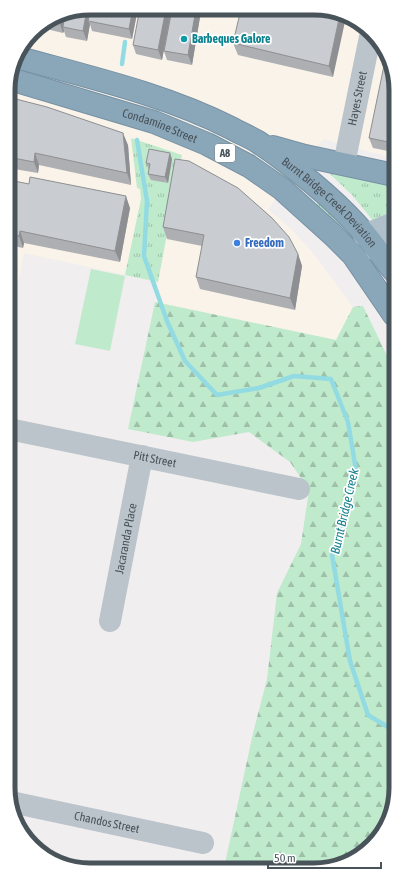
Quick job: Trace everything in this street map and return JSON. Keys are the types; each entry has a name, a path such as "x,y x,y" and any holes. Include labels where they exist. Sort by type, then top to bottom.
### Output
{"highway":[{"name":"Condamine Street","path":"22,59 135,91 195,111 257,142"},
{"name":"Condamine Street","path":"16,81 106,106 193,137 249,166 282,189 353,255"},
{"path":"257,142 305,156 389,174"},
{"name":"Burnt Bridge Creek Deviation","path":"257,142 313,184 357,225 378,242 389,262"},
{"path":"353,255 378,242"},
{"name":"Burnt Bridge Creek Deviation","path":"353,255 389,308"}],"main road":[{"path":"378,242 389,229"}],"street":[{"name":"Hayes Street","path":"344,164 369,39"},
{"name":"Pitt Street","path":"15,430 300,489"},
{"name":"Jacaranda Place","path":"110,621 142,456"},
{"name":"Chandos Street","path":"17,803 203,843"}],"shaded area":[{"path":"85,15 319,15 338,19 356,28 374,44 379,52 386,70 389,90 389,157 323,139 268,209 291,229 313,253 353,307 336,340 155,302 158,282 24,253 15,296 15,85 21,61 30,44 44,30 52,25 75,16"}],"green space":[{"path":"131,138 182,155 158,282 125,275 141,199 140,189 137,188"},
{"path":"330,172 389,181 389,217 374,222 352,195 330,174"},
{"path":"321,200 343,222 340,225 326,216 317,204"},
{"path":"91,269 125,276 110,351 75,344"},
{"path":"155,302 336,340 353,307 363,306 389,360 389,793 388,803 379,826 374,834 364,844 352,853 334,860 314,863 225,863 253,733 267,679 277,593 301,544 309,490 290,462 249,432 193,442 128,429"}],"building":[{"path":"86,15 83,31 63,27 64,20 75,16"},
{"path":"89,15 132,15 129,29 88,21"},
{"path":"139,15 165,15 158,50 133,45"},
{"name":"Barbeques Galore","path":"171,15 195,15 188,55 164,51"},
{"path":"240,15 319,15 339,19 329,66 233,43"},
{"path":"384,65 389,90 389,142 369,138"},
{"path":"15,99 47,107 123,133 127,173 35,153 34,162 15,158"},
{"path":"149,149 170,153 165,177 148,174 150,164 146,163"},
{"name":"Freedom","path":"175,159 189,161 238,188 272,218 289,237 298,254 290,298 196,277 204,235 163,227"},
{"path":"30,177 126,196 115,251 20,231 19,236 15,235 15,181 29,184"}],"waterway":[{"name":"Burnt Bridge Creek","path":"122,64 125,42"},
{"name":"Burnt Bridge Creek","path":"137,140 147,201 144,256 167,321 185,361 217,395 259,388 294,376 331,379 348,422 356,470 332,555 350,661 368,715 389,728"}],"place":[{"name":"Barbeques Galore","path":"184,39"},
{"name":"Freedom","path":"237,243"}]}
